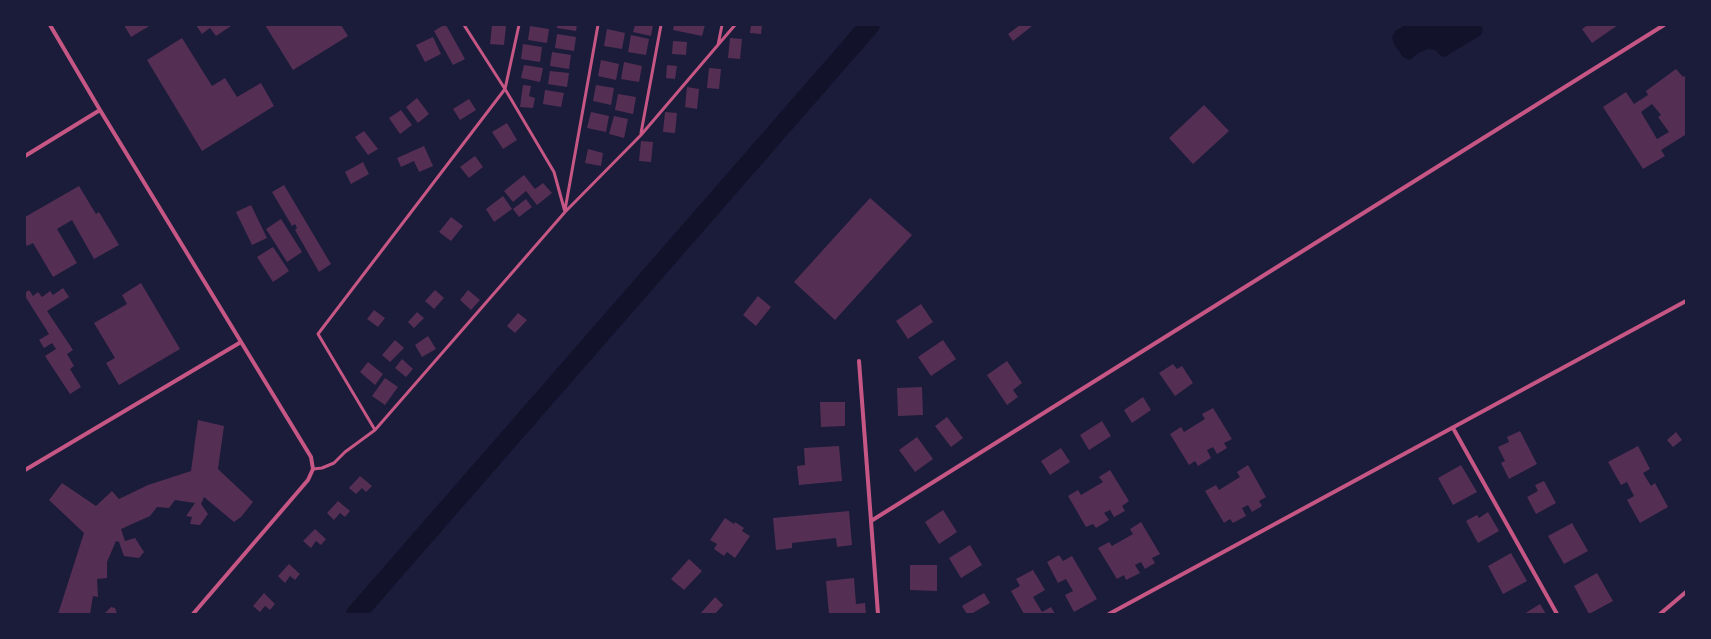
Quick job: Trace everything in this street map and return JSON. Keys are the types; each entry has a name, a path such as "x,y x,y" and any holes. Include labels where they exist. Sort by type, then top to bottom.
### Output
{"street":[{"path":"50,25 311,457 313,469 308,480 193,614"},
{"path":"871,521 1664,25"},
{"path":"25,156 100,110"},
{"path":"1109,614 1686,301"},
{"path":"25,470 241,342"},
{"path":"859,360 878,614"},
{"path":"1453,428 1557,614"},
{"path":"1662,613 1686,592"}],"lane":[{"path":"463,25 505,89 554,172 565,212"},
{"path":"375,430 318,334 505,89 519,25"},
{"path":"565,212 598,25"},
{"path":"641,135 661,25"},
{"path":"718,45 722,25"},
{"path":"313,469 322,468 334,463 344,452 375,430 565,212 641,135 735,25"}],"shaded area":[{"path":"1403,25 1481,25 1483,30 1481,35 1446,56 1442,57 1435,50 1428,49 1418,53 1410,60 1403,57 1394,44 1392,37 1396,30 1401,28"}],"building":[{"path":"124,25 151,25 131,37"},
{"path":"196,25 231,26 216,36 210,28 202,34"},
{"path":"265,25 341,25 348,36 293,70"},
{"path":"446,25 465,59 453,65 434,31"},
{"path":"492,25 506,26 504,45 490,44"},
{"path":"557,25 577,25 576,31 557,28"},
{"path":"635,25 653,25 651,36 633,32"},
{"path":"674,25 705,25 702,36 673,30"},
{"path":"751,25 762,25 761,34 750,33"},
{"path":"1020,25 1032,26 1013,41 1008,34"},
{"path":"1588,25 1618,25 1592,43 1582,29"},
{"path":"530,26 549,29 547,43 528,40"},
{"path":"607,29 625,33 622,49 604,46"},
{"path":"557,34 576,37 574,51 555,48"},
{"path":"631,35 649,39 646,55 628,52"},
{"path":"433,37 441,54 425,62 416,45"},
{"path":"182,38 212,86 225,78 237,97 261,83 274,106 202,151 147,60"},
{"path":"730,38 742,39 740,59 728,58"},
{"path":"673,41 687,42 686,55 672,54"},
{"path":"523,44 542,47 540,62 521,59"},
{"path":"552,52 571,55 569,69 550,66"},
{"path":"601,60 619,64 616,80 598,76"},
{"path":"624,62 642,66 639,82 621,79"},
{"path":"524,65 543,68 540,82 521,78"},
{"path":"667,65 677,66 675,79 666,78"},
{"path":"709,68 721,69 719,89 707,88"},
{"path":"1676,69 1683,77 1686,75 1686,136 1685,135 1661,150 1665,156 1643,169 1603,107 1626,92 1634,104 1648,95 1646,91","holes":["1652,104 1661,115 1658,117 1669,132 1657,139 1641,112"]},
{"path":"550,71 569,73 567,87 548,84"},
{"path":"523,85 531,86 529,96 535,98 533,108 520,107"},
{"path":"596,85 614,88 611,105 593,101"},
{"path":"687,87 699,89 697,109 685,107"},
{"path":"545,90 564,93 561,107 543,104"},
{"path":"618,94 636,97 633,114 615,110"},
{"path":"417,98 429,114 418,123 406,107"},
{"path":"469,99 476,110 460,120 453,109"},
{"path":"1204,105 1229,131 1193,164 1169,138"},
{"path":"401,110 412,125 400,134 389,118"},
{"path":"591,112 609,116 606,132 587,128"},
{"path":"665,112 677,113 675,133 663,132"},
{"path":"614,116 628,119 624,138 609,134"},
{"path":"507,123 517,140 503,149 492,132"},
{"path":"364,131 378,149 368,155 355,137"},
{"path":"641,141 653,142 651,162 639,161"},
{"path":"424,146 433,166 419,172 414,161 401,167 397,158"},
{"path":"588,149 603,153 601,166 585,163"},
{"path":"475,156 483,167 469,178 460,167"},
{"path":"363,162 369,174 351,184 345,172"},
{"path":"524,175 535,189 543,183 552,193 537,205 526,191 513,202 504,191"},
{"path":"284,185 331,264 319,272 295,230 297,228 295,224 292,226 272,192"},
{"path":"79,186 96,214 99,212 119,245 94,259 72,220 57,229 77,263 53,277 33,243 27,246 25,242 25,217"},
{"path":"503,196 512,209 494,222 486,209"},
{"path":"870,198 912,235 835,320 794,282"},
{"path":"526,199 532,207 519,217 513,209"},
{"path":"251,205 267,238 252,245 236,212"},
{"path":"451,217 463,226 451,241 439,232"},
{"path":"281,219 302,252 287,262 266,229"},
{"path":"273,247 289,271 273,282 257,257"},
{"path":"141,283 180,349 119,385 106,363 115,358 94,323 127,304 122,295"},
{"path":"63,288 69,297 47,311 73,350 67,354 74,366 70,369 81,387 70,394 45,356 56,349 52,343 44,348 39,340 49,334 25,296 25,293 29,290 33,296 38,292 42,297 50,291 53,295"},
{"path":"435,290 444,298 434,309 425,301"},
{"path":"468,290 480,300 471,310 460,300"},
{"path":"758,296 771,307 756,326 743,315"},
{"path":"921,304 933,322 908,339 896,321"},
{"path":"374,310 385,318 378,327 367,319"},
{"path":"417,312 424,318 414,328 408,322"},
{"path":"518,313 527,320 515,333 507,326"},
{"path":"428,336 436,349 422,357 415,345"},
{"path":"395,340 404,348 390,362 382,355"},
{"path":"943,340 956,359 931,376 918,357"},
{"path":"402,359 413,369 406,377 395,368"},
{"path":"1007,361 1022,383 1013,390 1018,397 1007,405 987,375"},
{"path":"368,362 383,374 375,385 360,372"},
{"path":"1173,364 1177,369 1182,366 1193,383 1175,396 1159,373"},
{"path":"385,378 398,387 385,405 372,396"},
{"path":"922,387 923,415 898,416 897,388"},
{"path":"1143,397 1151,410 1132,423 1124,410"},
{"path":"820,402 845,402 845,426 821,427"},
{"path":"1213,408 1232,439 1224,443 1227,448 1217,454 1213,447 1207,450 1211,458 1198,466 1195,461 1189,465 1170,434 1181,427 1184,432 1205,419 1202,414"},
{"path":"947,417 963,438 951,447 935,426"},
{"path":"198,420 224,426 218,469 253,502 241,517 234,522 204,497 201,504 208,514 200,525 190,524 192,517 186,516 195,503 175,500 169,508 157,507 150,516 121,529 125,541 135,538 144,552 139,558 124,556 119,542 116,541 107,562 107,578 97,579 98,597 93,596 90,614 58,614 84,533 49,500 62,483 96,506 112,491 119,499 148,485 191,471"},
{"path":"1102,421 1111,436 1089,450 1080,435"},
{"path":"1520,431 1537,464 1509,479 1501,463 1505,461 1498,447 1509,442 1507,437"},
{"path":"1676,432 1682,440 1673,447 1667,440"},
{"path":"917,437 933,459 915,472 899,450"},
{"path":"839,446 842,481 799,485 797,466 805,465 804,448"},
{"path":"1638,446 1650,469 1643,473 1651,486 1655,483 1668,507 1640,523 1627,500 1634,496 1627,482 1621,485 1608,462"},
{"path":"1061,448 1070,462 1050,475 1041,461"},
{"path":"1248,465 1266,497 1259,501 1262,506 1252,512 1248,505 1242,508 1246,516 1233,523 1230,519 1224,523 1205,491 1216,485 1219,490 1240,477 1237,472"},
{"path":"1461,465 1477,492 1453,505 1438,478"},
{"path":"1110,470 1129,501 1122,506 1125,511 1114,517 1110,510 1104,513 1109,520 1096,528 1093,524 1086,527 1068,496 1078,490 1081,495 1103,482 1099,477"},
{"path":"360,476 372,486 366,492 362,488 356,494 349,488"},
{"path":"1544,481 1556,503 1536,514 1527,497 1538,491 1535,485"},
{"path":"338,501 350,511 345,517 340,513 334,520 327,513"},
{"path":"943,510 957,532 939,544 925,522"},
{"path":"849,511 852,545 837,547 836,538 792,543 792,548 776,550 773,518"},
{"path":"1488,512 1499,531 1478,543 1466,521 1477,515 1479,518"},
{"path":"725,518 744,528 742,531 750,536 735,558 727,552 724,556 714,549 717,544 710,540"},
{"path":"1141,522 1160,554 1152,558 1155,563 1145,569 1141,562 1135,565 1140,573 1126,580 1124,575 1117,579 1098,548 1109,542 1112,546 1133,534 1130,529"},
{"path":"1572,523 1588,551 1564,564 1548,536"},
{"path":"315,529 326,539 321,545 316,541 311,548 303,541"},
{"path":"970,545 982,565 961,578 949,558"},
{"path":"1511,553 1527,581 1503,594 1488,566"},
{"path":"1059,555 1063,561 1072,556 1097,599 1074,612 1065,595 1073,591 1066,579 1058,583 1047,562"},
{"path":"689,559 702,571 684,590 671,579"},
{"path":"289,564 300,574 295,580 290,576 285,583 278,576"},
{"path":"910,565 937,565 937,591 910,590"},
{"path":"1033,570 1045,590 1033,597 1042,612 1051,607 1055,614 1024,614 1011,591 1020,586 1016,579"},
{"path":"1597,573 1613,601 1589,614 1574,586"},
{"path":"854,578 856,604 865,603 866,614 829,614 826,581"},
{"path":"264,593 275,604 270,610 265,606 260,612 253,606"},
{"path":"984,593 990,603 971,614 967,614 962,606"},
{"path":"715,597 723,605 715,614 700,614"},
{"path":"1540,604 1546,614 1524,614"},
{"path":"111,607 115,608 117,614 104,614"}],"waterway":[{"path":"356,614 870,25"}]}
